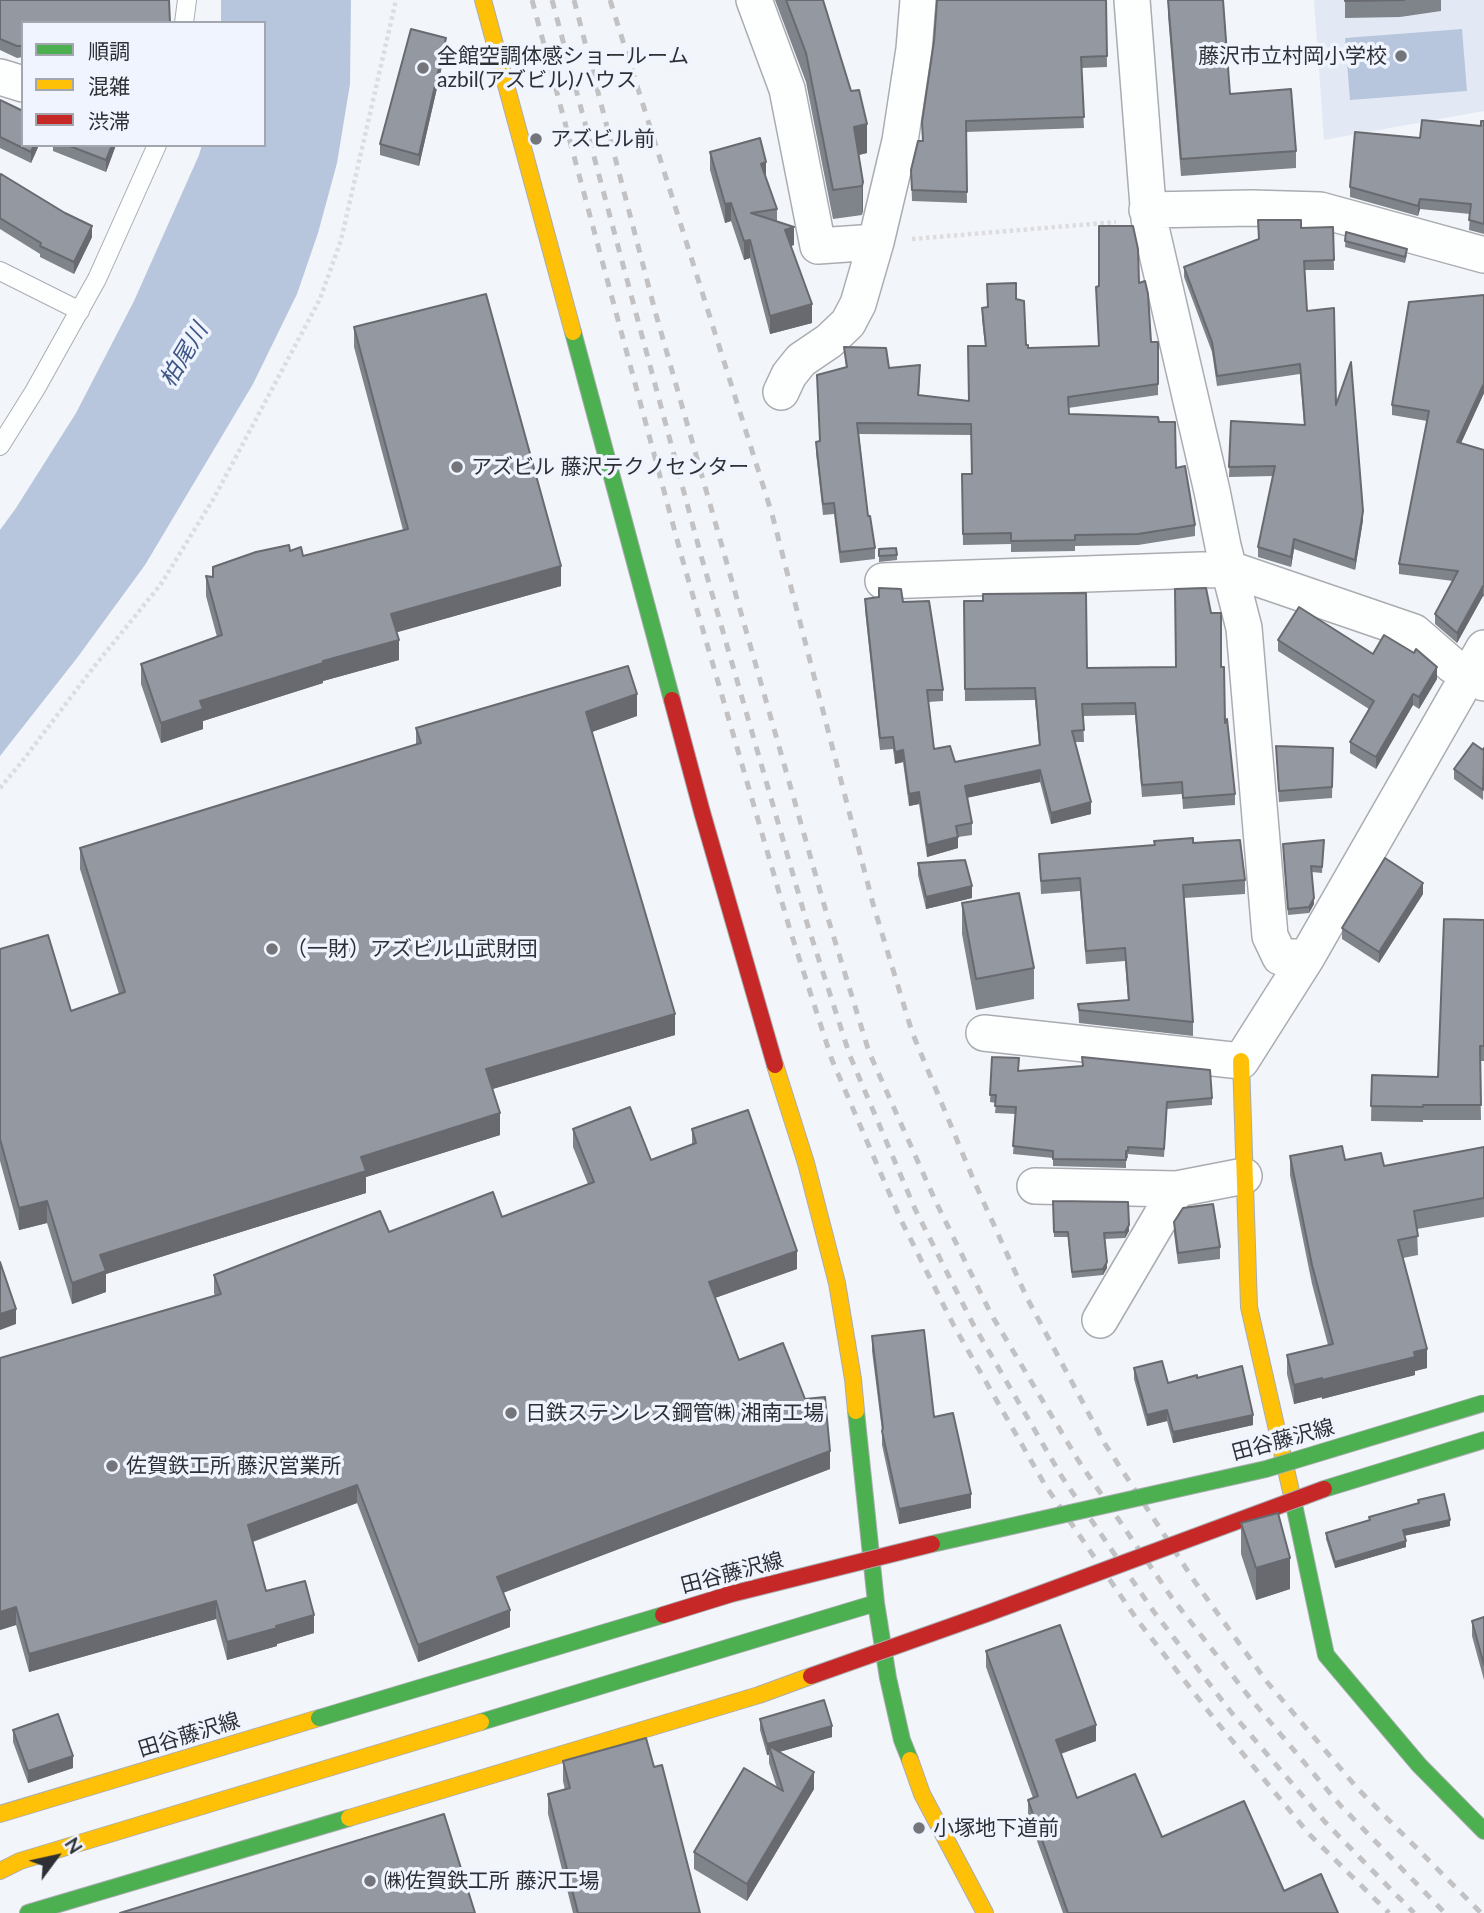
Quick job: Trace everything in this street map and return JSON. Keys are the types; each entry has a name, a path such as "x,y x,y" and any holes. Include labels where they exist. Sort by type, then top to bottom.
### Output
{"street":[{"path":"483,0 702,812 764,1029 806,1163 837,1283 853,1379 876,1603 888,1678 902,1740 922,1794 985,1913"},
{"path":"754,0 787,89 818,246 876,242"},
{"path":"781,392 789,375 802,360 829,341 848,323 858,303 876,242 900,141 914,49 918,0"},
{"path":"1132,0 1148,215 1245,638 1270,936 1280,957 1307,957"},
{"path":"0,77 21,82"},
{"path":"1148,215 1252,208 1320,210 1484,255"},
{"path":"883,581 1230,569 1414,632 1452,665 1479,669 1307,957 1241,1061 1249,1307 1326,1654 1419,1766 1484,1831"},
{"path":"984,1033 1241,1061"},
{"path":"1035,1186 1177,1189 1244,1176"},
{"path":"1100,1320 1177,1189"},
{"name":"田谷藤沢線","path":"0,1814 731,1594 967,1535 1266,1469 1484,1403"},
{"path":"28,1913 759,1695 1324,1489 1484,1440"},
{"path":"0,1871 20,1861 876,1603"},
{"path":"0,1859 20,1861"}],"lane":[{"path":"184,21 187,0"},
{"path":"0,446 35,390 97,279 156,147"},
{"path":"0,271 80,311"}],"path":[{"path":"0,788 161,584 214,498 320,299 341,240 396,0"},
{"path":"876,242 1148,215"}],"shaded area":[{"name":"藤沢市立村岡小学校","path":"1314,0 1484,0 1484,111 1324,140"}],"water":[{"name":"柏尾川","path":"221,0 351,0 350,84 337,163 318,233 297,294 253,384 145,565 0,756 0,530 76,413 134,301 201,147 266,147 266,21 221,21"},
{"path":"1462,29 1467,91 1350,100 1345,38"}],"building":[{"path":"0,0 169,0 170,21 21,21 21,46 0,39"},
{"path":"786,0 823,0 851,91 859,90 867,124 854,127 862,186 833,190 806,53"},
{"path":"937,0 1106,0 1107,56 1081,57 1084,117 966,121 967,192 912,190 911,170 918,141 923,141 922,122"},
{"path":"1168,0 1223,0 1230,94 1291,89 1296,151 1181,159"},
{"path":"411,29 446,38 419,155 380,144"},
{"path":"0,100 21,110 21,147 33,147 31,152 0,137"},
{"path":"1422,120 1481,126 1481,121 1484,121 1484,224 1469,220 1471,204 1420,199 1418,206 1350,187 1355,132 1420,138"},
{"path":"760,138 766,162 761,164 777,209 751,213 794,227 785,230 812,304 770,316 750,240 744,241 731,203 725,204 710,152"},
{"path":"72,147 111,147 106,160"},
{"path":"1,174 65,213 92,226 74,262 40,246 41,243 0,218"},
{"path":"1258,220 1301,220 1301,228 1333,227 1334,260 1304,261 1307,311 1334,308 1336,405 1351,362 1363,511 1355,560 1294,539 1291,557 1258,547 1275,466 1229,467 1231,421 1305,425 1300,364 1217,376 1212,342 1184,267 1259,239"},
{"path":"1099,226 1133,226 1138,249 1139,283 1145,281 1148,294 1151,342 1158,342 1158,384 1068,397 1069,414 1158,417 1159,422 1175,422 1176,468 1185,466 1195,525 1138,534 1075,535 1075,540 1011,541 1011,533 963,534 962,474 972,474 971,424 857,423 868,516 875,548 840,552 834,503 823,504 816,442 820,441 817,375 847,367 844,347 886,348 889,368 920,365 918,395 969,401 968,346 986,346 982,308 988,307 987,284 1016,283 1016,299 1024,301 1028,348 1099,346 1096,287 1099,286"},
{"path":"1346,232 1407,249 1405,257 1345,241"},
{"path":"486,294 561,566 391,614 399,640 323,661 200,701 203,709 161,723 141,664 222,635 206,576 213,577 213,567 256,552 289,545 290,551 301,547 303,556 408,529 354,327"},
{"path":"1484,295 1484,383 1457,442 1484,450 1484,586 1457,633 1435,614 1458,571 1399,564 1429,411 1392,405 1409,302"},
{"path":"896,548 897,555 879,556 879,549"},
{"path":"879,588 901,589 903,602 929,601 943,690 927,690 934,749 950,746 955,762 1040,745 1035,688 965,689 964,601 983,601 983,594 1086,593 1087,668 1176,667 1175,589 1206,588 1211,613 1221,613 1225,723 1227,719 1235,794 1183,798 1182,782 1142,785 1135,703 1082,704 1084,730 1072,731 1091,802 1051,813 1040,770 965,786 972,823 956,826 958,837 927,845 919,792 909,794 903,750 895,752 893,737 880,738 865,599 879,597"},
{"path":"1299,607 1373,654 1384,635 1414,653 1416,649 1437,667 1419,697 1413,694 1376,757 1350,742 1374,701 1278,640"},
{"path":"628,666 637,694 586,712 675,1014 486,1069 500,1113 361,1157 366,1171 100,1255 106,1271 72,1283 47,1201 19,1208 0,1139 0,949 48,935 71,1011 125,992 80,848 421,743 416,728"},
{"path":"1473,743 1483,750 1484,748 1483,790 1454,769"},
{"path":"1276,746 1333,748 1332,787 1279,791"},
{"path":"1193,838 1193,843 1240,840 1245,880 1183,885 1193,1022 1079,1010 1078,1004 1129,1000 1125,948 1086,951 1080,878 1041,881 1039,854 1155,845 1154,841"},
{"path":"1324,840 1322,867 1311,866 1314,898 1309,907 1288,909 1283,844"},
{"path":"1385,858 1423,883 1379,952 1342,928"},
{"path":"965,860 972,886 926,897 918,863"},
{"path":"1019,893 1034,968 976,979 962,903"},
{"path":"1444,919 1484,920 1481,1105 1371,1106 1372,1075 1438,1077"},
{"path":"992,1057 1019,1058 1018,1071 1083,1066 1082,1057 1210,1070 1212,1098 1167,1102 1164,1149 1128,1147 1126,1160 1053,1159 1053,1151 1013,1146 1016,1107 995,1106 996,1095 990,1095"},
{"path":"630,1107 651,1160 696,1143 692,1129 748,1110 797,1251 709,1282 739,1360 783,1343 805,1399 825,1397 830,1451 497,1577 510,1610 418,1645 357,1485 248,1525 266,1591 305,1581 314,1615 227,1642 216,1601 29,1654 16,1607 0,1612 0,1358 221,1294 214,1275 380,1211 389,1232 493,1192 502,1217 594,1182 573,1129"},
{"path":"1342,1146 1345,1160 1381,1153 1384,1166 1484,1147 1484,1198 1414,1211 1418,1236 1398,1240 1427,1349 1414,1352 1415,1357 1294,1385 1287,1355 1333,1344 1312,1265 1290,1156"},
{"path":"1053,1201 1128,1202 1129,1225 1125,1232 1104,1233 1107,1262 1103,1269 1072,1272 1068,1232 1054,1232"},
{"path":"1213,1204 1220,1247 1178,1253 1174,1222 1183,1208"},
{"path":"0,1262 16,1309 0,1314"},
{"path":"924,1330 934,1417 953,1413 971,1494 899,1509 882,1431 872,1336"},
{"path":"1162,1361 1168,1383 1242,1366 1253,1415 1173,1432 1167,1410 1147,1415 1134,1368"},
{"path":"1444,1494 1450,1520 1403,1530 1406,1541 1335,1562 1326,1533 1419,1503 1418,1500"},
{"path":"1278,1513 1290,1558 1256,1568 1241,1523"},
{"path":"1484,1617 1484,1665 1472,1621"},
{"path":"1060,1625 1096,1725 1056,1740 1077,1798 1135,1774 1162,1837 1244,1801 1284,1891 1321,1874 1338,1913 1068,1913 1028,1800 1038,1796 986,1651"},
{"path":"824,1700 832,1726 767,1744 760,1719"},
{"path":"58,1714 73,1756 28,1771 13,1730"},
{"path":"646,1738 654,1767 662,1765 700,1913 578,1913 548,1794 570,1788 563,1761"},
{"path":"769,1746 814,1772 747,1884 694,1852 744,1768 783,1791"},
{"name":"㈱佐賀鉄工所 藤沢工場","path":"444,1814 475,1913 120,1913"}],"railway":[{"path":"532,0 682,558 790,930 832,1060 900,1218 954,1326 1045,1485 1138,1621 1309,1834 1389,1913"},
{"path":"552,0 700,552 807,923 850,1056 915,1209 973,1324 1062,1477 1154,1612 1231,1712 1325,1822 1414,1913"},
{"path":"574,0 655,311 827,915 869,1052 935,1200 991,1314 1078,1460 1172,1598 1250,1698 1340,1805 1445,1913"},
{"path":"610,0 772,514 873,904 912,1032 974,1181 1027,1298 1105,1444 1195,1582 1267,1682 1358,1789 1481,1913"}],"traffic: fast":[{"path":"573,332 672,700"},
{"path":"932,1544 1266,1469 1484,1403"},
{"path":"856,1411 876,1603 888,1678 902,1740 910,1760"},
{"path":"1324,1489 1484,1440"},
{"path":"1293,1500 1326,1655 1419,1765 1484,1831"},
{"path":"481,1722 876,1603"},
{"path":"319,1718 663,1615"},
{"path":"28,1913 349,1818"}],"traffic: slow":[{"path":"483,0 573,332"},
{"path":"1241,1061 1249,1307 1293,1500"},
{"path":"775,1065 806,1163 837,1283 856,1411"},
{"path":"349,1818 759,1695 811,1676"},
{"path":"0,1814 319,1718"},
{"path":"0,1871 20,1861 481,1722"},
{"path":"910,1760 922,1794 985,1913"}],"traffic: jam":[{"path":"672,700 775,1065"},
{"path":"811,1676 1324,1489"},
{"path":"663,1615 731,1594 932,1544"}],"place":[{"name":"藤沢市立村岡小学校","path":"1401,56"},
{"name":"全館空調体感ショールーム azbil(アズビル)ハウス","path":"423,68"},
{"name":"アズビル前","path":"536,139"},
{"name":"アズビル 藤沢テクノセンター","path":"457,467"},
{"name":"（一財）アズビル山武財団","path":"272,949"},
{"name":"日鉄ステンレス鋼管㈱ 湘南工場","path":"511,1413"},
{"name":"佐賀鉄工所 藤沢営業所","path":"112,1466"},
{"name":"小塚地下道前","path":"919,1828"},
{"name":"㈱佐賀鉄工所 藤沢工場","path":"370,1881"}]}
